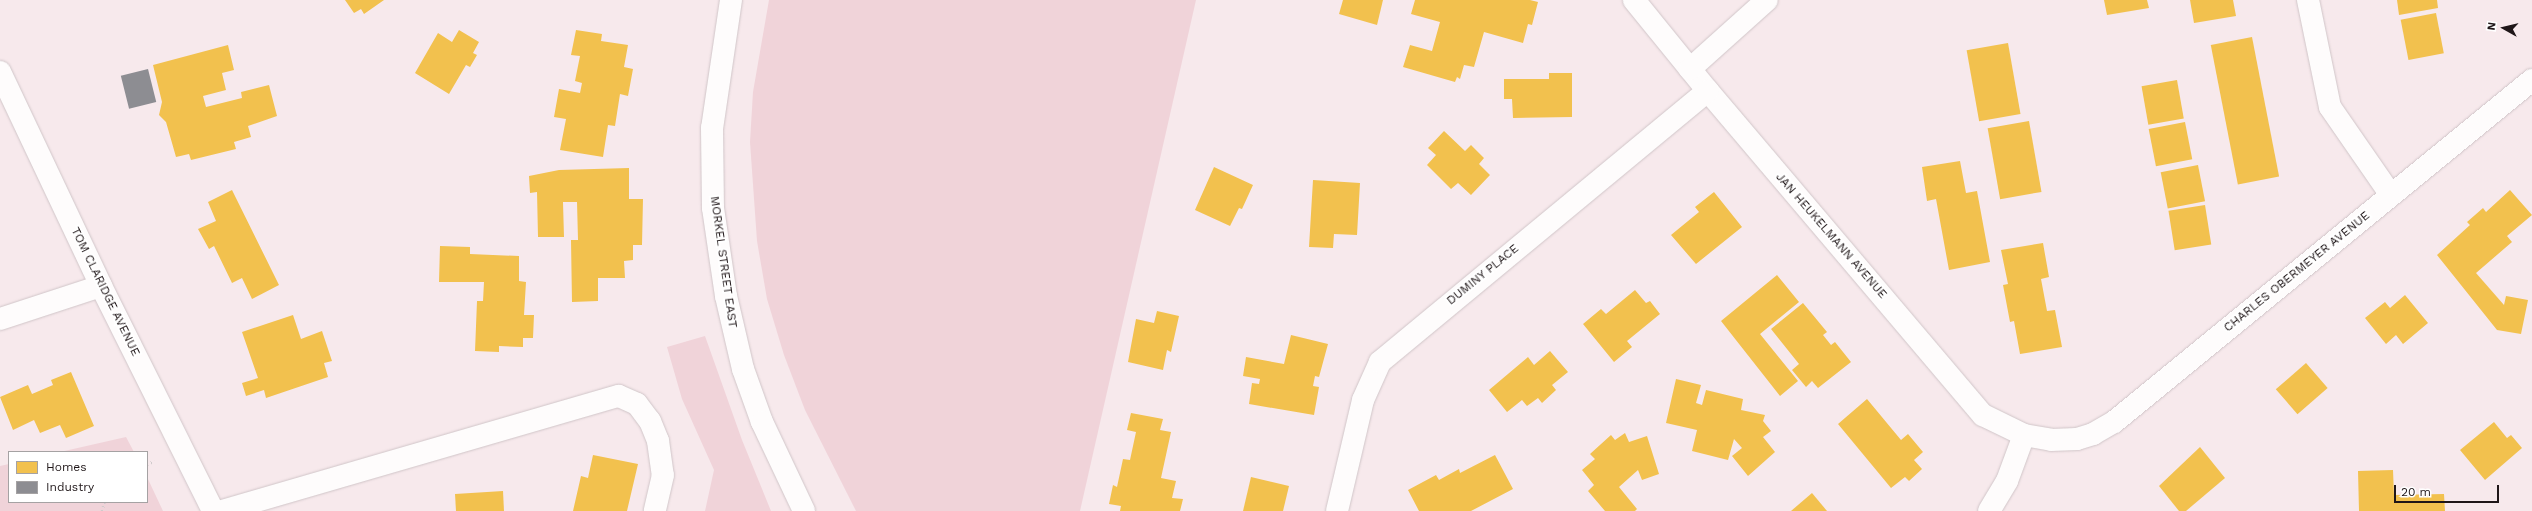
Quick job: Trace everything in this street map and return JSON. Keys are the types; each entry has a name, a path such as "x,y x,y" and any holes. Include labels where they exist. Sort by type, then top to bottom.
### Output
{"street":[{"name":"MORKEL STREET EAST","path":"731,0 712,128 713,208 726,296 743,369 762,422 804,511"},
{"name":"JAN HEUKELMANN AVENUE","path":"1634,0 1708,91 1983,415 2024,434 2051,440"},
{"path":"1690,69 1767,0"},
{"path":"2308,0 2330,107 2391,196"},
{"name":"TOM CLARIDGE AVENUE","path":"0,72 101,286 213,511"},
{"name":"CHARLES OBERMEYER AVENUE","path":"2051,440 2077,439 2114,422 2532,80"},
{"name":"DUMINY PLACE","path":"1337,511 1363,400 1380,362 1708,91"},
{"path":"0,319 101,286"},
{"path":"222,511 619,396 637,404 650,421 658,441 663,475 655,511"},
{"path":"1989,511 2007,481 2024,434"}],"shaded area":[{"path":"769,0 1196,0 1080,511 856,511 805,410 784,355 767,299 757,241 750,142 753,92"},
{"path":"705,336 742,440 771,511 705,511 714,470 682,399 667,347"},
{"path":"126,437 133,451 64,451"},
{"path":"8,464 8,503 148,503 148,479 163,511 0,511 0,466"}],"building: Homes":[{"path":"345,0 384,0 364,14 361,9 354,13"},
{"path":"1343,0 1383,0 1377,25 1339,14"},
{"path":"1415,0 1530,0 1538,2 1532,25 1528,24 1523,43 1484,32 1474,67 1464,65 1460,79 1457,77 1455,82 1403,67 1410,45 1432,51 1440,22 1411,14"},
{"path":"2104,0 2147,0 2149,8 2107,15"},
{"path":"2190,0 2233,0 2236,16 2194,23"},
{"path":"2397,0 2437,0 2438,8 2399,15"},
{"path":"2436,13 2444,53 2408,60 2401,20"},
{"path":"459,30 479,42 473,53 477,55 470,67 466,65 449,94 415,73 438,33 452,42"},
{"path":"576,30 602,34 601,41 628,45 624,67 633,69 628,96 620,94 615,126 608,125 603,157 560,150 566,119 554,117 559,89 580,93 582,83 575,81 580,56 571,55"},
{"path":"2252,37 2279,176 2238,184 2211,45"},
{"path":"2008,43 2021,114 1979,121 1967,50"},
{"path":"228,45 234,70 222,73 226,90 203,96 206,107 242,98 241,92 269,85 277,116 248,126 251,137 234,142 236,149 191,160 189,154 176,157 166,122 159,115 162,102 153,65"},
{"path":"1549,73 1572,73 1572,117 1513,118 1512,99 1504,99 1504,79 1549,79"},
{"path":"2177,80 2184,118 2148,125 2142,86"},
{"path":"2029,121 2042,192 2000,199 1988,128"},
{"path":"2185,122 2192,159 2156,166 2149,129"},
{"path":"1444,131 1465,151 1471,145 1484,158 1479,164 1490,175 1471,195 1458,183 1451,189 1427,165 1436,155 1428,148"},
{"path":"1960,161 1966,193 1977,191 1990,262 1949,270 1936,199 1927,201 1922,167"},
{"path":"2198,165 2205,201 2168,209 2161,172"},
{"path":"1214,167 1253,185 1242,209 1239,208 1230,226 1195,210"},
{"path":"629,168 629,199 643,199 642,245 633,245 633,260 624,261 625,278 598,278 598,301 572,302 571,240 578,240 577,202 563,202 564,237 538,237 537,192 530,193 529,176 559,170"},
{"path":"1313,180 1360,183 1357,235 1334,234 1333,248 1309,247"},
{"path":"232,190 279,285 252,299 242,278 232,283 214,246 209,249 198,229 216,221 208,202"},
{"path":"2510,190 2532,215 2507,236 2512,242 2476,273 2504,305 2506,296 2528,300 2521,334 2497,330 2437,255 2470,225 2467,222 2483,208 2486,212"},
{"path":"1714,192 1742,227 1696,264 1671,235 1699,212 1695,207"},
{"path":"2205,205 2211,245 2175,250 2168,211"},
{"path":"2043,243 2049,277 2041,279 2047,311 2055,310 2062,347 2020,354 2014,321 2010,322 2003,285 2008,284 2001,250"},
{"path":"440,246 470,247 470,254 519,256 519,281 526,282 524,315 534,315 533,338 523,338 523,347 499,346 499,352 475,351 477,301 483,301 484,282 439,282"},
{"path":"1777,275 1799,302 1760,334 1798,381 1780,396 1721,321"},
{"path":"1635,290 1646,303 1650,301 1660,314 1627,341 1632,347 1614,362 1583,324 1601,309 1606,314"},
{"path":"2405,295 2428,323 2403,344 2396,335 2386,344 2365,318 2385,302 2390,308"},
{"path":"1803,303 1827,332 1823,335 1831,345 1835,342 1851,362 1818,388 1812,381 1806,387 1792,370 1799,364 1771,329"},
{"path":"1157,311 1179,316 1171,352 1167,350 1163,370 1128,362 1136,319 1154,323"},
{"path":"293,315 301,339 322,331 332,361 324,363 328,377 266,398 264,390 246,396 242,383 258,378 242,332"},
{"path":"1291,335 1328,344 1319,377 1315,376 1313,386 1319,387 1314,415 1249,404 1252,383 1259,384 1260,379 1243,376 1246,357 1284,364"},
{"path":"1550,351 1568,372 1552,385 1556,390 1542,403 1538,398 1527,406 1522,400 1507,412 1489,390 1528,357 1534,365"},
{"path":"2306,363 2328,388 2297,414 2276,389"},
{"path":"71,372 94,426 66,438 60,425 40,433 34,420 13,430 0,397 28,385 32,394 53,385 51,380"},
{"path":"1676,379 1701,385 1696,403 1702,405 1706,390 1743,399 1741,410 1765,415 1763,421 1771,431 1763,437 1775,452 1748,476 1732,456 1742,448 1734,439 1728,460 1692,451 1697,430 1666,423"},
{"path":"1867,399 1901,440 1908,434 1923,452 1914,460 1922,469 1909,481 1905,477 1891,488 1838,424"},
{"path":"1131,413 1163,419 1160,430 1171,432 1161,478 1176,481 1172,498 1183,499 1180,511 1120,511 1121,506 1109,504 1113,485 1117,487 1123,459 1130,460 1136,432 1127,430"},
{"path":"2494,422 2507,438 2511,435 2522,448 2485,480 2460,450"},
{"path":"1625,433 1629,442 1647,436 1659,474 1642,480 1638,470 1619,487 1637,509 1635,511 1605,511 1588,491 1594,485 1582,470 1595,459 1590,454 1611,435 1615,440"},
{"path":"2200,447 2225,478 2186,511 2179,511 2159,486"},
{"path":"593,455 638,464 627,511 573,511 581,476 588,478"},
{"path":"1495,455 1513,489 1471,511 1419,511 1408,490 1436,475 1439,480 1459,469 1460,473"},
{"path":"2393,470 2394,495 2444,494 2445,511 2359,511 2358,471"},
{"path":"1251,477 1289,486 1283,511 1243,511"},
{"path":"503,491 504,511 456,511 455,494"},
{"path":"1812,493 1827,511 1791,511"}],"building: Industry":[{"path":"148,69 156,102 129,109 121,76"}]}
